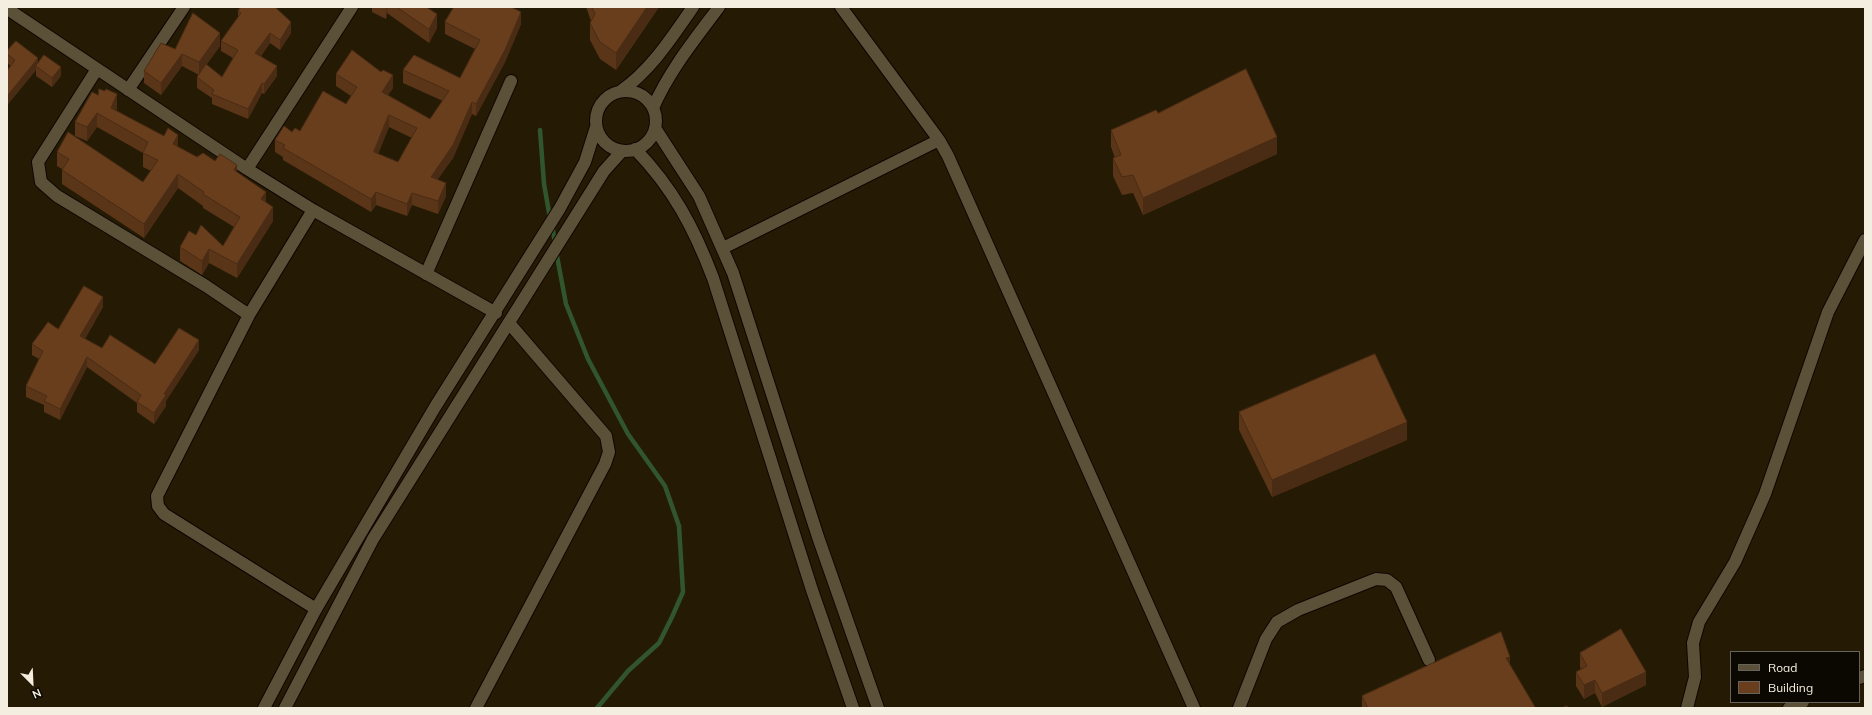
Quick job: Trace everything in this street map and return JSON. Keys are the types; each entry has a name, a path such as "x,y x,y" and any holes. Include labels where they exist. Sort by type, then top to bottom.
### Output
{"street":[{"path":"128,90 184,7"},
{"path":"247,169 352,7"},
{"path":"264,708 316,609 432,414 560,208 585,162 596,127 596,118 601,104 612,94 621,91 635,82 657,57 693,7"},
{"path":"653,108 660,92 675,68 719,7"},
{"path":"841,7 939,140 948,156 1194,708"},
{"path":"12,12 247,169 313,210 496,313"},
{"path":"97,69 38,162 41,182 56,196 206,286 249,315"},
{"path":"426,274 511,81"},
{"path":"596,127 599,134 608,146 622,151 635,149 644,144 651,137 655,128 656,118 653,108 641,95 621,91"},
{"path":"655,128 699,196 736,280 850,631 878,708"},
{"path":"723,248 939,140"},
{"path":"635,149 667,185 691,225 703,252 713,278 812,590 853,708"},
{"path":"285,708 373,538 564,237 604,170 622,151"},
{"path":"313,210 249,315 158,496 158,506 164,514 316,609"},
{"path":"1687,708 1695,677 1693,642 1699,622 1735,562 1765,494 1828,312 1865,240"},
{"path":"476,708 605,464 609,452 606,436 509,323"},
{"path":"1239,708 1266,639 1277,622 1298,610 1376,579 1388,580 1396,586 1429,660"},
{"path":"1789,708 1801,703"}],"building":[{"path":"241,7 275,7 291,22 280,40 270,33 255,53 277,66 264,84 262,83 248,109 212,94 214,90 197,77 206,64 222,77 238,50 221,41 241,13 238,11"},
{"path":"397,7 426,7 437,14 429,29"},
{"path":"454,7 511,7 521,12 505,50 476,104 472,102 453,145 431,177 446,183 438,201 412,193 407,204 376,192 371,199 283,148 285,145 275,140 284,126 292,132 295,128 300,131 323,91 346,104 357,87 336,74 352,50 381,72 383,70 393,75 382,92 430,119 449,91 403,70 414,55 460,78 480,40 445,22","holes":["389,115 417,128 398,162 374,152"]},
{"path":"592,7 647,7 616,53 600,42 590,23 595,14"},
{"path":"193,13 220,33 199,62 182,54 161,83 144,71 161,43 175,49"},
{"path":"16,41 38,58 8,95 7,71 15,60 7,54 7,51"},
{"path":"44,55 61,67 52,78 36,66"},
{"path":"1246,69 1277,137 1143,198 1133,175 1122,177 1113,158 1121,155 1111,130 1156,110 1158,113"},
{"path":"99,89 105,91 106,89 117,94 111,108 164,136 168,128 178,135 173,144 197,157 203,153 215,161 220,154 237,165 234,170 266,192 261,199 273,207 237,264 209,249 202,261 180,247 189,231 196,235 201,225 223,246 240,217 203,194 204,192 178,174 144,224 62,170 69,159 57,152 68,132 143,182 158,160 143,153 148,142 97,113 87,127 75,122 92,92 98,95"},
{"path":"84,286 103,297 80,336 102,348 110,335 155,364 179,328 199,340 164,394 166,395 154,413 137,402 141,395 87,357 60,409 44,401 47,396 26,386 43,351 32,344 48,322 58,329"},
{"path":"1375,354 1407,422 1272,480 1239,412"},
{"path":"1621,629 1646,672 1602,693 1595,680 1584,685 1576,672 1587,666 1580,653"},
{"path":"1501,632 1510,657 1506,658 1535,707 1368,708 1362,696"}],"waterway":[{"path":"540,130 544,184 550,218"},
{"path":"552,225 555,243"},
{"path":"556,251 566,304 588,359 628,434 665,486 679,526 683,592 672,617 659,643 628,671 597,708"}]}
